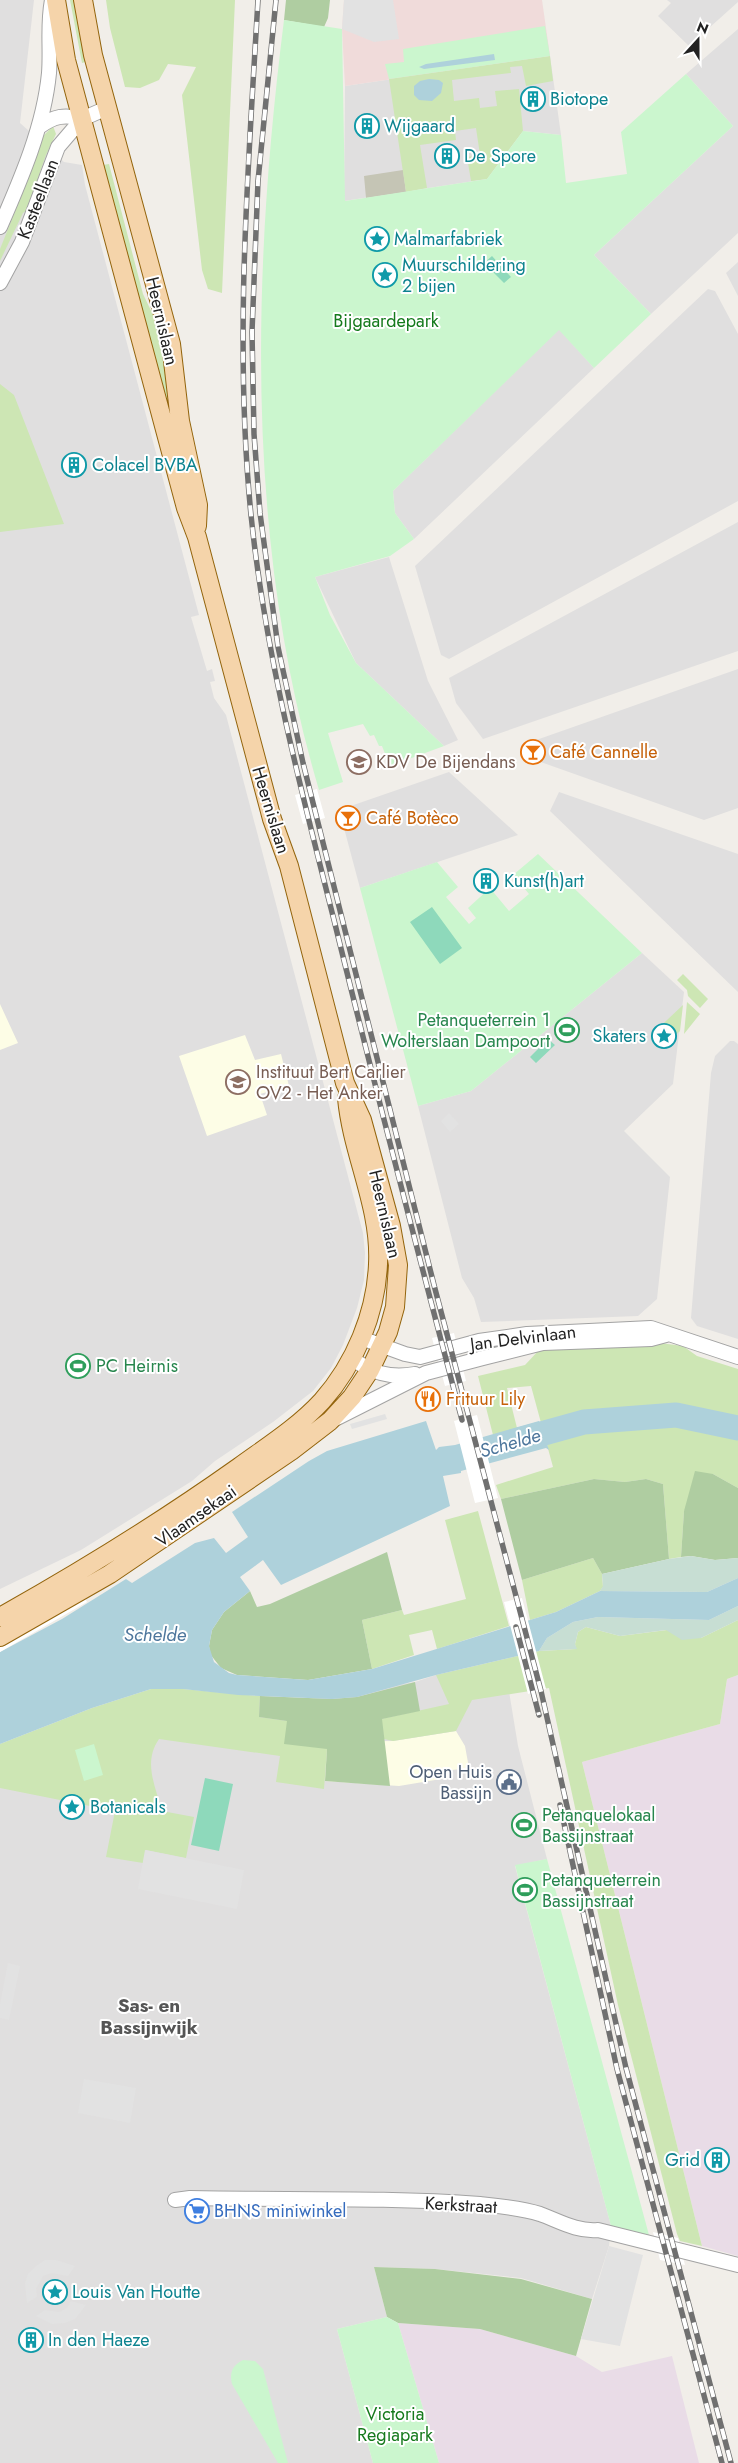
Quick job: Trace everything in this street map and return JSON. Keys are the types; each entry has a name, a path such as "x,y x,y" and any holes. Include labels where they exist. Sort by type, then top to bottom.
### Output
{"main road":[{"path":"56,0 66,60 82,119"},
{"path":"83,0 93,55 107,108"},
{"name":"Heernislaan","path":"107,108 171,344 180,421 198,505 197,537"},
{"name":"Heernislaan","path":"82,119 186,508 197,537 272,819 289,866 346,1083 362,1120 396,1247 398,1286 395,1307 381,1347 370,1370"},
{"name":"Heernislaan","path":"346,1083 349,1125 363,1170 378,1247 377,1282 361,1338 350,1358"},
{"name":"Vlaamsekaai","path":"0,1617 162,1519 298,1425 322,1401 350,1358"},
{"name":"Vlaamsekaai","path":"0,1637 81,1591 175,1532 291,1451 330,1421 352,1397 370,1370"}],"street":[{"name":"Kasteellaan","path":"0,227 38,127 49,73 48,21 52,0"},
{"name":"Kasteellaan","path":"0,283 22,242 58,147 82,119 107,108"},
{"name":"Kasteellaan","path":"38,127 67,114 82,119"},
{"name":"Jan Delvinlaan","path":"381,1347 420,1357 479,1341 528,1334 651,1328 666,1335 691,1340 738,1357"},
{"name":"Jan Delvinlaan","path":"370,1370 387,1376 436,1370 543,1343 651,1338 666,1335"},
{"path":"361,1338 381,1347"},
{"path":"350,1358 370,1370"},
{"name":"Jan Delvinlaan","path":"330,1421 349,1414 407,1382 436,1370"},
{"name":"Kerkstraat","path":"175,2200 190,2198 385,2201 479,2204 508,2207 540,2214 559,2223 589,2231 598,2230 622,2235 738,2265"}],"shaded area":[{"path":"0,0 34,0 20,123 64,162 82,165 85,185 199,615 191,617 207,671 212,669 215,681 210,682 214,698 226,715 363,1233 365,1253 364,1280 357,1308 343,1345 331,1368 313,1391 273,1422 215,1461 192,1481 81,1550 0,1589"},
{"path":"344,0 542,0 550,56 345,86 342,29"},
{"path":"344,0 393,0 399,39 374,42 342,29"},
{"path":"667,0 738,0 738,2 689,46 658,16 671,3"},
{"path":"738,29 738,233 651,314 594,255 733,126 686,74"},
{"path":"550,56 561,135 523,131 487,179 344,201 345,86"},
{"path":"403,170 406,192 366,198 364,176"},
{"path":"738,262 738,296 726,273"},
{"path":"708,289 715,291 738,334 738,501 449,659 441,655 415,566"},
{"path":"559,329 594,368 414,539 395,513 393,491"},
{"path":"738,522 738,651 483,739 456,703 449,678"},
{"path":"389,557 428,681 458,740 444,746 356,663 315,577"},
{"path":"738,669 738,808 704,820 521,755 522,745"},
{"path":"449,772 518,835 360,888 340,813 342,809"},
{"path":"559,792 738,854 738,992 550,811"},
{"path":"642,953 684,992 673,1084 624,1131 670,1177 657,1299 638,1316 481,1322 474,1298 462,1278 418,1106 471,1091"},
{"path":"0,1004 18,1043 0,1050"},
{"name":"Instituut Bert Carlier OV2 - Het Anker","path":"245,1035 255,1060 281,1054 289,1086 260,1094 267,1115 207,1136 179,1056"},
{"path":"730,1041 738,1044 738,1339 697,1326 691,1318 711,1073 715,1056"},
{"path":"449,1113 459,1124 450,1132 441,1121"},
{"path":"385,1414 387,1419 352,1429 350,1424"},
{"path":"691,1556 715,1560 738,1558 738,1578 707,1592 600,1591 603,1586 602,1574"},
{"path":"738,1606 738,1620 701,1638 682,1640 666,1630 620,1636 586,1627 578,1632 575,1644 577,1649 539,1651 547,1638 573,1622 598,1617 709,1620"},
{"path":"504,1661 518,1746 547,1859 515,1866 611,2226 609,2246 592,2299 521,2278 435,2269 374,2267 387,2317 337,2329 373,2463 0,2463 0,1744 238,1695 312,1699 415,1682 436,1675"},
{"path":"738,1675 738,2256 702,2246 582,1762 720,1724 727,1679"},
{"path":"456,1731 465,1746 469,1768 452,1770 453,1777 399,1786 325,1781 327,1742 393,1741"},
{"path":"145,1850 244,1870 237,1909 138,1889"},
{"path":"8,1963 20,1966 9,2020 0,2018 0,2004"},
{"path":"84,2079 136,2088 130,2123 78,2113"},
{"path":"609,2246 643,2255 620,2346 581,2339"},
{"path":"45,2260 56,2260 75,2266 68,2276 52,2273 43,2276 36,2289 37,2297 27,2303 25,2283 28,2274"},
{"path":"71,2301 86,2305 75,2319 65,2323 52,2324 36,2316 45,2310 60,2312 67,2308"},
{"path":"398,2323 480,2329 576,2356 602,2372 672,2356 699,2463 439,2463"}],"green space":[{"path":"70,0 75,0 89,61 82,63"},
{"path":"106,0 235,0 222,293 208,289 202,270 182,95 196,67 168,64 159,80 140,88 125,87 110,28"},
{"path":"286,0 330,0 328,18 324,27 284,20"},
{"name":"Bijgaardepark","path":"284,20 342,29 345,201 487,179 523,131 561,135 566,183 627,174 621,132 686,74 733,126 594,255 651,314 594,368 559,330 393,491 395,513 414,539 390,556 315,577 330,615 356,663 444,746 390,766 382,746 379,746 374,735 370,736 363,724 328,733 343,782 319,790 295,696 278,600 267,504 262,407 262,310 266,213 273,116"},
{"path":"545,26 550,56 389,79 385,64 404,62 403,49"},
{"path":"550,56 553,81 526,86 522,66 510,67 511,73 452,80 454,101 479,98 480,108 497,106 495,91 519,89 523,131 487,179 471,181 467,157 480,155 476,128 455,131 456,140 420,145 427,188 406,192 389,79"},
{"path":"53,126 56,134 46,155 27,210 23,213 0,261 0,249 32,169 29,166 40,139"},
{"path":"109,164 143,294 156,321 166,368 172,413 169,413 103,165"},
{"path":"492,256 511,277 504,283 484,263"},
{"path":"0,384 14,395 64,524 0,532"},
{"path":"538,854 642,953 471,1091 418,1106 360,888 437,862 458,887 446,897 469,924 476,918 468,908 490,888 509,911 529,894 513,875"},
{"path":"432,907 462,948 440,964 410,922"},
{"path":"683,974 708,999 700,1008 688,996 687,990 677,980"},
{"path":"687,1002 700,1014 684,1034"},
{"path":"683,1005 680,1031 663,1047 651,1035"},
{"name":"Petanqueterrein 1 Wolterslaan Dampoort","path":"572,1018 579,1025 561,1042 554,1034"},
{"path":"548,1039 555,1045 536,1063 530,1057"},
{"path":"652,1342 683,1346 697,1356 738,1369 738,1488 713,1474 684,1511 681,1557 669,1559 663,1484 646,1479 625,1482 594,1479 501,1499 496,1485 553,1467 531,1386 507,1388 517,1428 493,1435 478,1376 525,1365 540,1349"},
{"path":"695,1471 713,1474 738,1488 738,1558 715,1560 691,1556 681,1557 684,1511"},
{"path":"594,1479 625,1482 646,1479 663,1484 669,1559 602,1574 593,1558 522,1580 501,1499"},
{"path":"478,1511 509,1626 437,1649 432,1630 409,1635 414,1655 372,1669 362,1620 402,1610 404,1615 466,1599 445,1520"},
{"path":"387,1552 402,1610 362,1620 372,1669 308,1680 237,1675 221,1668 210,1654 209,1646 212,1630 224,1612 250,1591 257,1607 270,1604"},
{"path":"593,1558 602,1574 603,1587 600,1591 556,1612 530,1620 522,1580"},
{"path":"738,1620 738,1675 727,1679 720,1724 582,1762 702,2246 680,2241 677,2234 618,2005 549,1688 472,1700 456,1731 393,1741 384,1739 381,1719 449,1704 436,1675 539,1651 576,1649 575,1644 578,1632 586,1627 620,1636 667,1630 701,1638"},
{"path":"415,1682 420,1711 382,1719 390,1786 325,1781 327,1749 284,1744 287,1721 259,1717 260,1696 332,1699 357,1697"},
{"path":"151,1689 183,1689 260,1696 259,1717 287,1721 327,1749 324,1789 276,1782 280,1756 159,1739 154,1748 151,1765 162,1811 194,1817 186,1858 146,1850 143,1863 106,1857 115,1811 0,1788 0,1744 92,1708"},
{"path":"94,1744 103,1775 84,1781 75,1750"},
{"path":"205,1778 233,1784 219,1851 191,1845"},
{"path":"547,1859 649,2235 611,2226 515,1865"},
{"path":"374,2267 435,2269 521,2279 592,2299 576,2356 480,2329 398,2323 387,2317"},
{"name":"Victoria Regiapark","path":"387,2317 398,2323 439,2463 373,2463 337,2329"},
{"path":"243,2360 255,2361 263,2369 288,2463 278,2463 232,2384 231,2376 233,2369"}],"water":[{"path":"494,54 495,60 424,69 419,67 426,64"},
{"path":"429,79 439,80 443,83 441,93 432,101 419,100 414,95 414,86 420,81"},
{"name":"Schelde","path":"426,1421 436,1450 439,1447 455,1445 539,1421 549,1450 546,1448 461,1471 461,1473 443,1476 450,1506 281,1585 263,1560 240,1577 250,1591 224,1612 212,1630 209,1646 214,1662 229,1673 237,1675 308,1680 372,1669 556,1612 600,1591 707,1592 738,1578 738,1606 709,1620 598,1617 573,1622 547,1638 539,1651 436,1675 357,1697 332,1699 238,1695 183,1689 151,1689 92,1708 0,1744 0,1652 62,1619 126,1579 132,1583 195,1543 214,1538 226,1553 248,1537 232,1512 327,1451"}],"pier":[{"path":"317,789 325,818 303,824 295,795"},
{"path":"454,1333 466,1381 445,1386 432,1338"},
{"path":"477,1415 498,1498 475,1503 454,1421"},
{"path":"75,1580 87,1602 0,1652 0,1624"},
{"path":"522,1598 546,1689 528,1694 504,1602"},
{"path":"653,2232 678,2238 685,2265 660,2260"}],"waterway":[{"name":"Schelde","path":"512,1442 584,1422 676,1415 738,1428"}],"railway":[{"path":"258,0 247,193 243,322 246,451 257,567 274,668 296,769 462,1420"},
{"path":"276,0 258,181 252,332 254,434 260,513 278,647 303,763 434,1285 541,1691 626,2068 731,2463"},
{"path":"516,1627 539,1715"},
{"path":"560,1805 617,2069 722,2463"}],"place":[{"name":"Biotope","path":"533,99"},
{"name":"Wijgaard","path":"367,126"},
{"name":"De Spore","path":"447,156"},
{"name":"Malmarfabriek","path":"377,239"},
{"name":"Muurschildering 2 bijen","path":"385,275"},
{"name":"Colacel BVBA","path":"74,465"},
{"name":"Café Cannelle","path":"533,752"},
{"name":"KDV De Bijendans","path":"359,762"},
{"name":"Café Botèco","path":"348,818"},
{"name":"Kunst(h)art","path":"486,881"},
{"name":"Petanqueterrein 1 Wolterslaan Dampoort","path":"567,1030"},
{"name":"Skaters","path":"664,1036"},
{"name":"Instituut Bert Carlier OV2 - Het Anker","path":"238,1082"},
{"name":"PC Heirnis","path":"78,1366"},
{"name":"Frituur Lily","path":"428,1399"},
{"name":"Open Huis Bassijn","path":"509,1782"},
{"name":"Botanicals","path":"72,1807"},
{"name":"Petanquelokaal Bassijnstraat","path":"524,1825"},
{"name":"Petanqueterrein Bassijnstraat","path":"525,1890"},
{"name":"Grid","path":"717,2160"},
{"name":"BHNS miniwinkel","path":"197,2211"},
{"name":"Louis Van Houtte","path":"55,2292"},
{"name":"In den Haeze","path":"31,2340"}],"district":[{"name":"Sas- en Bassijnwijk","path":"149,2016"}]}
